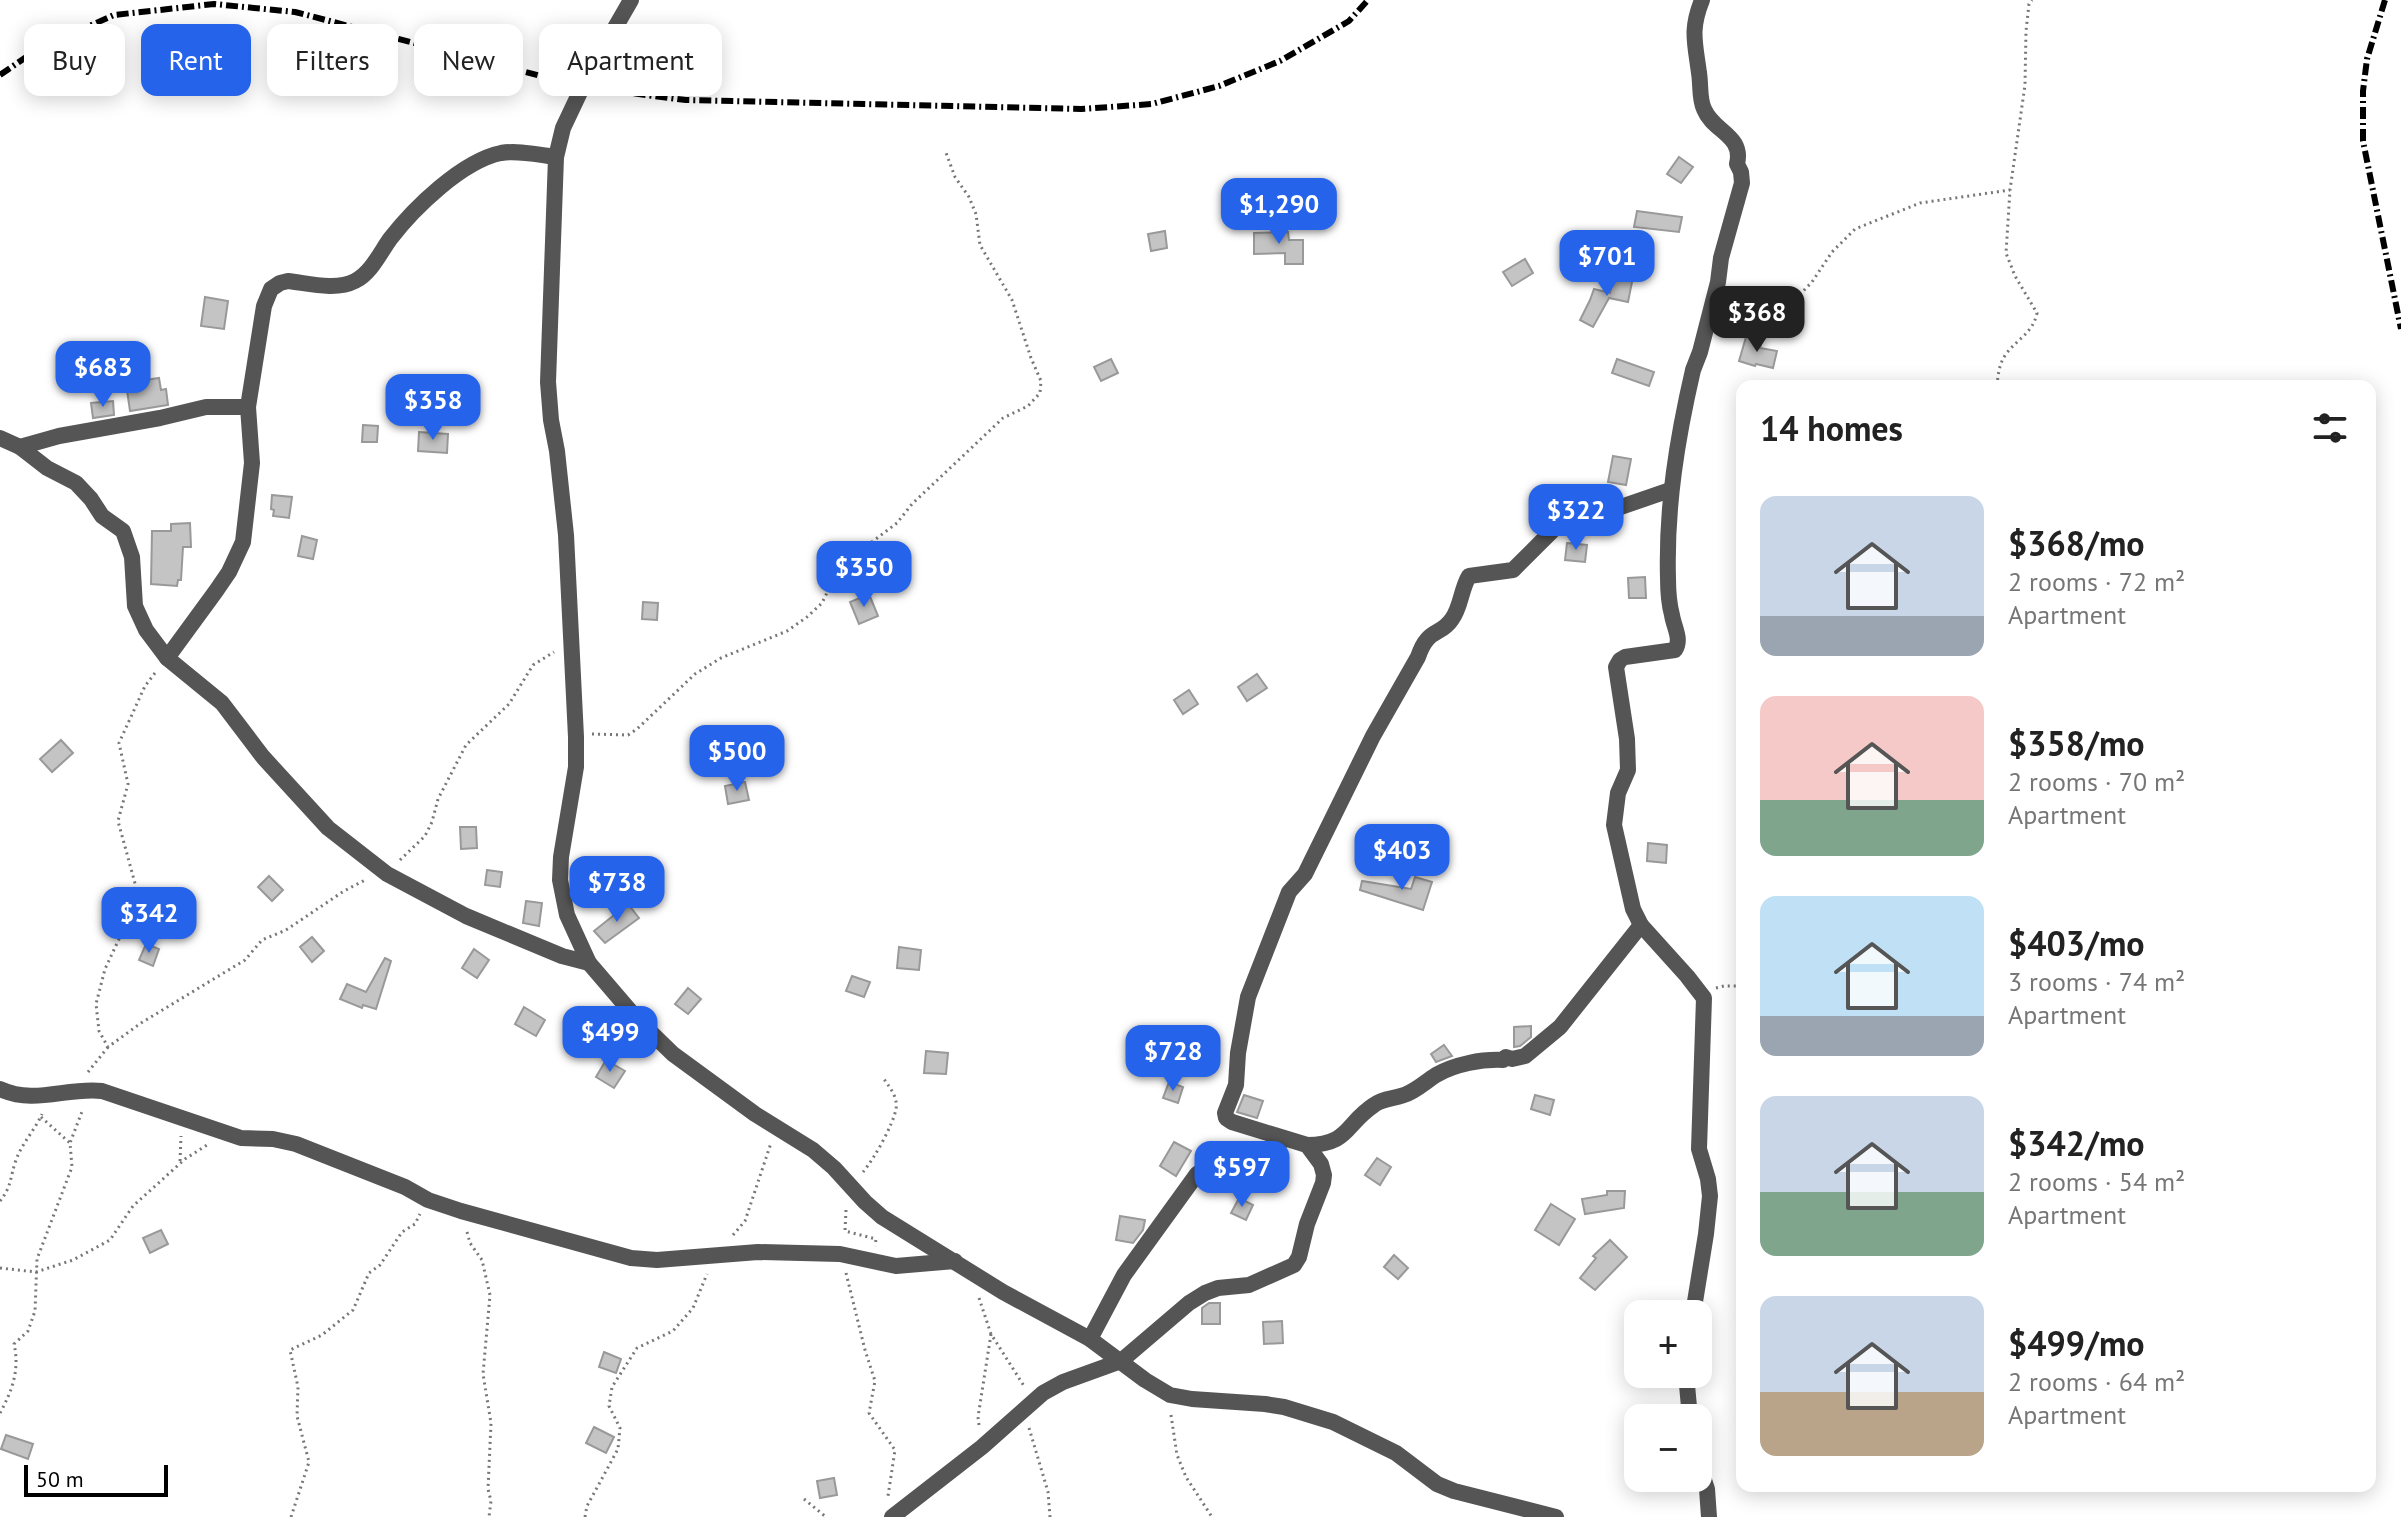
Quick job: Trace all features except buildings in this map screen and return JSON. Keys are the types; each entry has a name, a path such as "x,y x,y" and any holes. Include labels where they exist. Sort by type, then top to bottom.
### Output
{"street":[{"path":"631,0 589,73 563,128 556,157 548,382 566,535 576,737 576,767 560,880 567,915 589,963 637,1019 673,1054 777,1129 813,1150 882,1217 1003,1292 1090,1339 1170,1395 1284,1407 1333,1422 1396,1453 1437,1484 1556,1517"},
{"path":"1695,1300 1710,1196 1699,1149 1704,998 1641,925 1633,909 1614,825 1618,793 1628,770 1617,664 1625,657 1657,654 1678,647 1668,578 1670,490 1685,401 1710,315 1721,258 1742,183 1735,142 1704,110 1694,44 1695,17 1702,0"},
{"path":"167,658 223,582 243,542 252,463 248,407 264,306 274,286 288,281 342,285 355,281 367,272 416,209 464,170 505,152 556,157"},
{"path":"20,447 59,436 206,407 248,407"},
{"path":"0,438 20,447 47,468 76,483 102,516 123,531 132,557 135,606 146,630 167,658 222,703 263,757 328,828 387,874 466,916 562,956 589,963"},
{"path":"1641,925 1560,1027 1525,1056 1490,1059 1451,1069 1404,1095 1382,1100 1332,1143 1307,1145 1226,1118 1225,1113 1236,1085 1248,997 1289,892 1305,874 1373,736 1418,657 1422,643 1452,620 1469,576 1513,570 1568,512 1578,508 1612,510 1670,490"},
{"path":"0,1089 32,1098 79,1090 102,1091 241,1138 273,1139 296,1144 405,1187 428,1200 631,1258 657,1260 758,1252 840,1254 896,1266 955,1261"},
{"path":"1090,1339 1124,1275 1197,1174 1228,1161 1262,1155 1284,1139"},
{"path":"892,1517 982,1447 1043,1393 1063,1382 1121,1361 1205,1293 1218,1288 1249,1285 1294,1265 1324,1175 1321,1164 1307,1145"},
{"path":"1707,1492 1709,1517"}],"path":[{"path":"1998,380 2005,355 2030,332 2037,313 2015,276 2006,253 2010,190 2025,85 2026,31 2032,0"},
{"path":"576,737 597,732 628,735 695,674 721,658 787,631 807,617 822,603 840,566 897,523 912,504 1003,418 1028,406 1040,393 1041,381 1012,300 980,245 976,214 955,177 945,150"},
{"path":"1710,315 1776,319 1812,282 1832,252 1855,229 1920,203 2010,190"},
{"path":"0,1413 12,1390 18,1360 14,1344 28,1331 35,1311 37,1259 72,1167 70,1143 83,1112 79,1090 91,1067 108,1047 141,1023 245,960 262,940 286,930 344,891 367,879 387,874 425,836 438,799 466,745 509,704 533,665 571,642"},
{"path":"108,1047 99,1031 96,1004 105,969 119,939 136,887 118,821 128,784 119,743 145,686 167,658"},
{"path":"1704,998 1718,986 1736,986"},
{"path":"871,1262 876,1239 845,1231 849,1187 874,1159 896,1108 894,1093 884,1079"},
{"path":"0,1201 10,1189 15,1161 41,1117 45,1103 62,1092"},
{"path":"180,1163 182,1116"},
{"path":"41,1117 70,1143"},
{"path":"585,1517 587,1506 618,1449 620,1428 609,1406 612,1387 637,1348 673,1331 693,1308 715,1255 745,1221 777,1129"},
{"path":"0,1268 36,1272 73,1260 110,1240 133,1206 180,1163 228,1133"},
{"path":"291,1517 309,1462 297,1416 298,1387 290,1350 322,1335 353,1310 369,1273 380,1265 402,1232 415,1224 428,1200"},
{"path":"461,1211 470,1243 482,1260 490,1295 483,1374 491,1423 489,1517"},
{"path":"840,1254 875,1381 869,1413 895,1450 888,1498"},
{"path":"980,1299 991,1334 1032,1399 1024,1409 1048,1492 1050,1517"},
{"path":"982,1447 978,1417 991,1334"},
{"path":"1170,1395 1177,1455 1186,1477 1212,1517"},
{"path":"804,1499 826,1517"}],"railway":[{"path":"0,75 38,49 114,15 214,4 295,12 583,87 686,100 1081,109 1152,104 1219,86 1280,61 1349,21 1368,0"},
{"path":"2385,0 2367,59 2363,91 2363,141 2401,329"}]}
